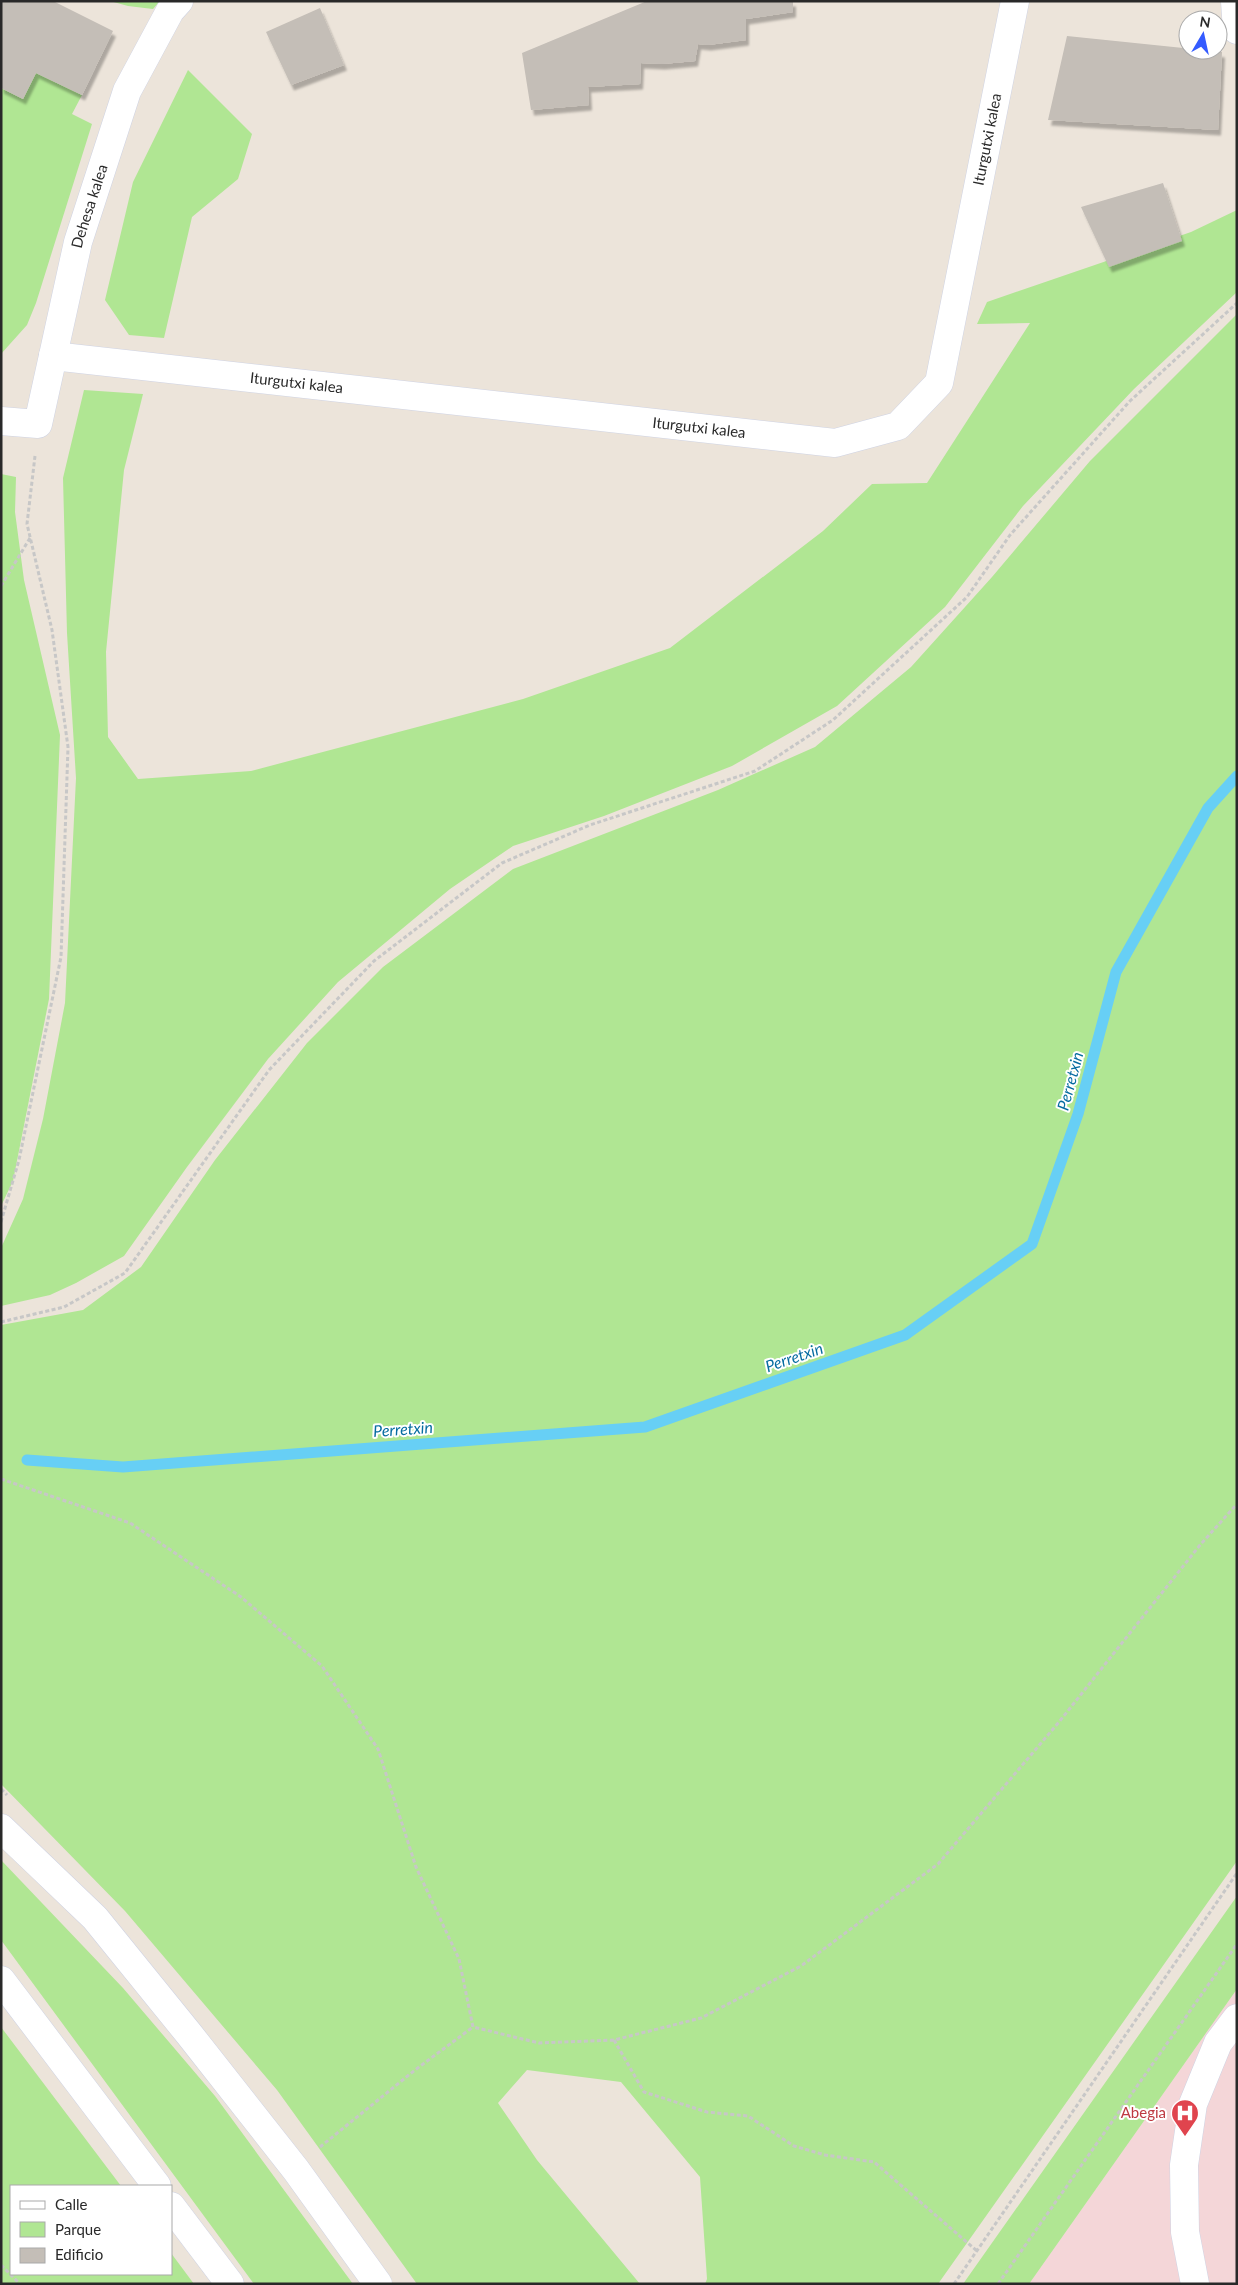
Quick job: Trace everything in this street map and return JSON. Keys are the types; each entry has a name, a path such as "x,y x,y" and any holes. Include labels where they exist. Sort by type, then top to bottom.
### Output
{"street":[{"name":"Dehesa kalea","path":"38,424 78,242 127,91 170,11 179,1"},
{"name":"Iturgutxi kalea","path":"53,356 835,443 898,426 940,383 1016,1"},
{"path":"1235,1 1237,30"},
{"path":"1,421 38,424"},
{"path":"1,1828 95,1918 296,2170 378,2284"},
{"path":"1,1980 156,2185"},
{"path":"1195,2284 1185,2232 1184,2165 1193,2104 1218,2043 1237,2018"},
{"path":"172,2207 230,2284"}],"path":[{"path":"1,1322 64,1307 125,1273 269,1070 374,961 502,863 590,825 755,771 833,720 968,597 1010,535 1130,401 1237,303"},
{"path":"1,1222 19,1160 61,957 68,747 52,630 27,524 38,424"},
{"path":"1,586 30,537"},
{"path":"1,1478 130,1523 241,1597 322,1666 378,1749 416,1867 459,1959 473,2027"},
{"path":"473,2027 539,2043 614,2040 700,2018 801,1966 938,1864 1060,1722 1200,1545 1237,1504"},
{"path":"954,2284 1237,1873"},
{"path":"998,2284 1237,1944"},
{"path":"318,2149 415,2070 473,2027"},
{"path":"614,2040 644,2092 707,2112 748,2116 794,2146 825,2155 874,2162 977,2251"},
{"path":"1,2265 10,2274"},
{"path":"11,2275 20,2284"}],"shaded area":[{"name":"Abegia","path":"1237,1989 1237,2284 1029,2284"}],"green space":[{"path":"110,1 160,1 153,9 128,6"},
{"path":"188,70 252,134 238,179 192,217 164,338 129,335 105,300 133,182"},
{"path":"36,73 82,95 72,114 92,124 36,303 27,325 1,354 1,88 23,99"},
{"path":"1237,210 1237,292 1134,389 1023,506 945,607 837,706 732,766 604,816 513,846 450,889 338,982 268,1059 187,1167 124,1256 76,1283 50,1295 1,1306 1,1248 23,1199 43,1119 65,1003 76,778 67,633 63,478 84,390 143,394 124,470 106,652 108,737 138,779 251,771 523,699 670,648 823,531 872,484 927,483 1030,323 977,324 987,302 1191,232"},
{"path":"1237,314 1237,1861 938,2284 705,2284 707,2279 700,2177 621,2082 527,2070 498,2103 537,2160 640,2284 417,2284 277,2090 125,1911 1,1784 1,1325 83,1310 141,1267 215,1160 307,1043 383,967 513,869 718,790 815,747 911,667 992,577 1090,461"},
{"path":"1,474 16,477 15,512 24,580 60,735 49,999 13,1181 1,1206"},
{"path":"1,1860 123,1988 215,2096 353,2284 254,2284 1,1940"},
{"path":"1237,1896 1237,1989 1029,2284 963,2284"},
{"path":"1,2027 120,2185 10,2185 10,2275 172,2275 172,2254 194,2284 1,2284"}],"building":[{"path":"1,1 53,1 113,31 82,95 36,73 23,99 1,88"},
{"path":"647,1 793,1 793,12 746,19 746,40 708,45 698,44 695,61 662,64 641,63 640,84 588,87 589,105 531,110 522,53"},
{"path":"320,8 344,65 291,85 266,32"},
{"path":"1067,36 1178,47 1178,60 1222,60 1218,130 1048,120"},
{"path":"1163,183 1182,241 1109,267 1081,207"}],"waterway":[{"name":"Perretxin","path":"27,1460 123,1467 645,1427 905,1335 1032,1244 1078,1114 1116,972 1208,808 1237,776"}],"place":[{"name":"Abegia","path":"1185,2137"}]}
